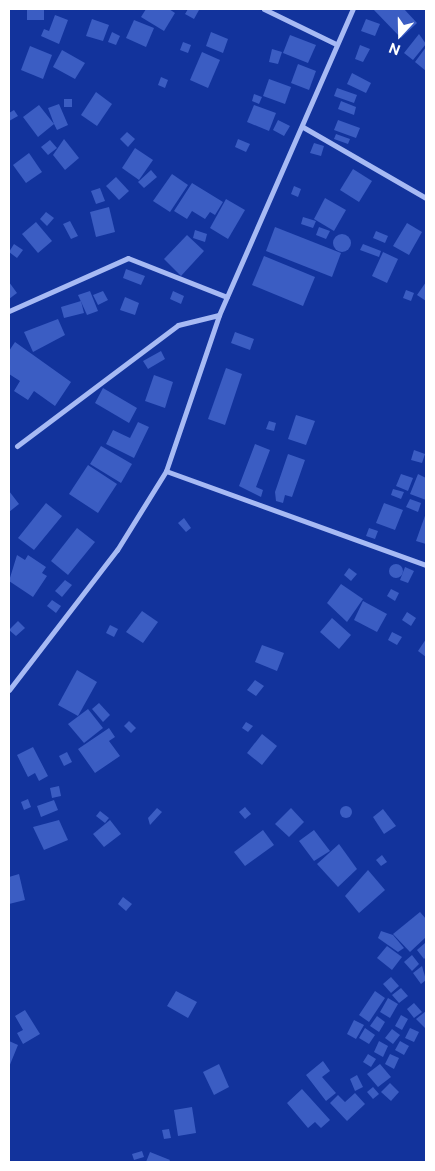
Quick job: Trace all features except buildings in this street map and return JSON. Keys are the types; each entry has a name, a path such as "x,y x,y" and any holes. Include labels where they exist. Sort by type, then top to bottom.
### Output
{"street":[{"path":"264,9 336,44"},
{"path":"9,690 117,550 166,471 219,315 303,127 336,44 353,9"},
{"path":"303,127 426,198"},
{"path":"9,311 128,258 227,297"},
{"path":"17,446 178,325 219,315"},
{"path":"166,471 426,565"}]}
